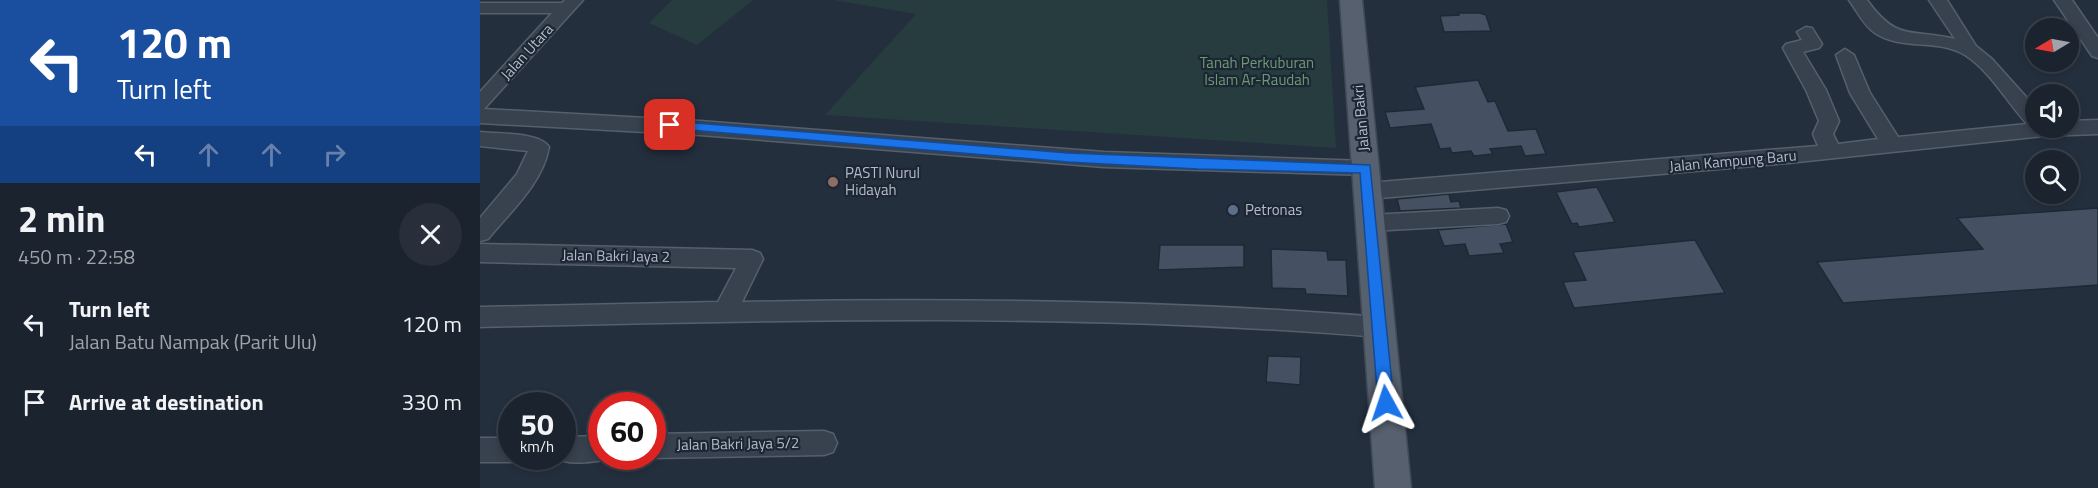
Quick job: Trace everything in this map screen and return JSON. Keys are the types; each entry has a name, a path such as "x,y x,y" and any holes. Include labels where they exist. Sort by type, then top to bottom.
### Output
{"main road":[{"name":"Jalan Bakri","path":"1351,0 1393,488"}],"street":[{"path":"1938,0 1964,38 1968,49"},
{"path":"2063,0 2098,52"},
{"path":"480,8 570,4"},
{"name":"Jalan Utara","path":"480,104 570,4"},
{"path":"1862,5 1878,26 1891,34 1938,39 1968,49 1984,63 2025,109"},
{"path":"1806,32 1813,44 1792,48 1816,90 1829,121 1823,134 1831,152"},
{"path":"1845,55 1860,93 1892,145"},
{"name":"Jalan Kampung Baru","path":"480,116 598,120 1198,165 1367,180 1831,152 2025,128"},
{"name":"Jalan Kampung Baru","path":"2079,129 2095,130"},
{"path":"480,139 533,144 538,147 539,152 525,177 480,233"},
{"path":"1370,223 1497,216"},
{"name":"Jalan Bakri Jaya 2","path":"480,253 752,259 725,312"},
{"path":"480,317 725,312 1040,310 1171,312 1287,318 1379,327"},
{"name":"Jalan Bakri Jaya 5/2","path":"666,447 824,442"},
{"path":"480,450 498,450"}],"green space":[{"path":"672,0 753,0 697,45 649,23"},
{"name":"Tanah Perkuburan Islam Ar-Raudah","path":"834,0 1327,0 1336,148 825,115 916,14"}],"building":[{"path":"1458,13 1486,15 1491,31 1444,32 1440,16 1459,15"},
{"path":"1478,80 1488,102 1495,101 1508,131 1536,129 1546,154 1525,156 1521,146 1490,149 1493,154 1474,156 1471,151 1452,153 1450,148 1440,149 1431,124 1390,128 1385,112 1424,109 1415,87"},
{"path":"1597,187 1615,222 1579,227 1577,223 1572,224 1556,192"},
{"path":"1449,194 1451,202 1459,201 1461,208 1400,211 1397,199"},
{"path":"2098,208 2098,285 1843,303 1817,262 1983,249 1957,218"},
{"path":"1506,224 1513,242 1500,244 1504,253 1469,256 1465,244 1444,246 1438,230"},
{"path":"1695,240 1725,293 1574,308 1563,282 1586,280 1573,252"},
{"path":"1160,245 1244,245 1244,267 1158,270"},
{"path":"1271,249 1327,251 1328,260 1346,260 1348,296 1306,294 1305,289 1272,288"},
{"path":"1268,356 1301,357 1300,385 1266,382"}],"place":[{"name":"PASTI Nurul Hidayah","path":"833,182"},
{"name":"Petronas","path":"1233,210"}],"route":[{"path":"670,125 1068,157 1198,165 1366,168 1386,403"}]}
